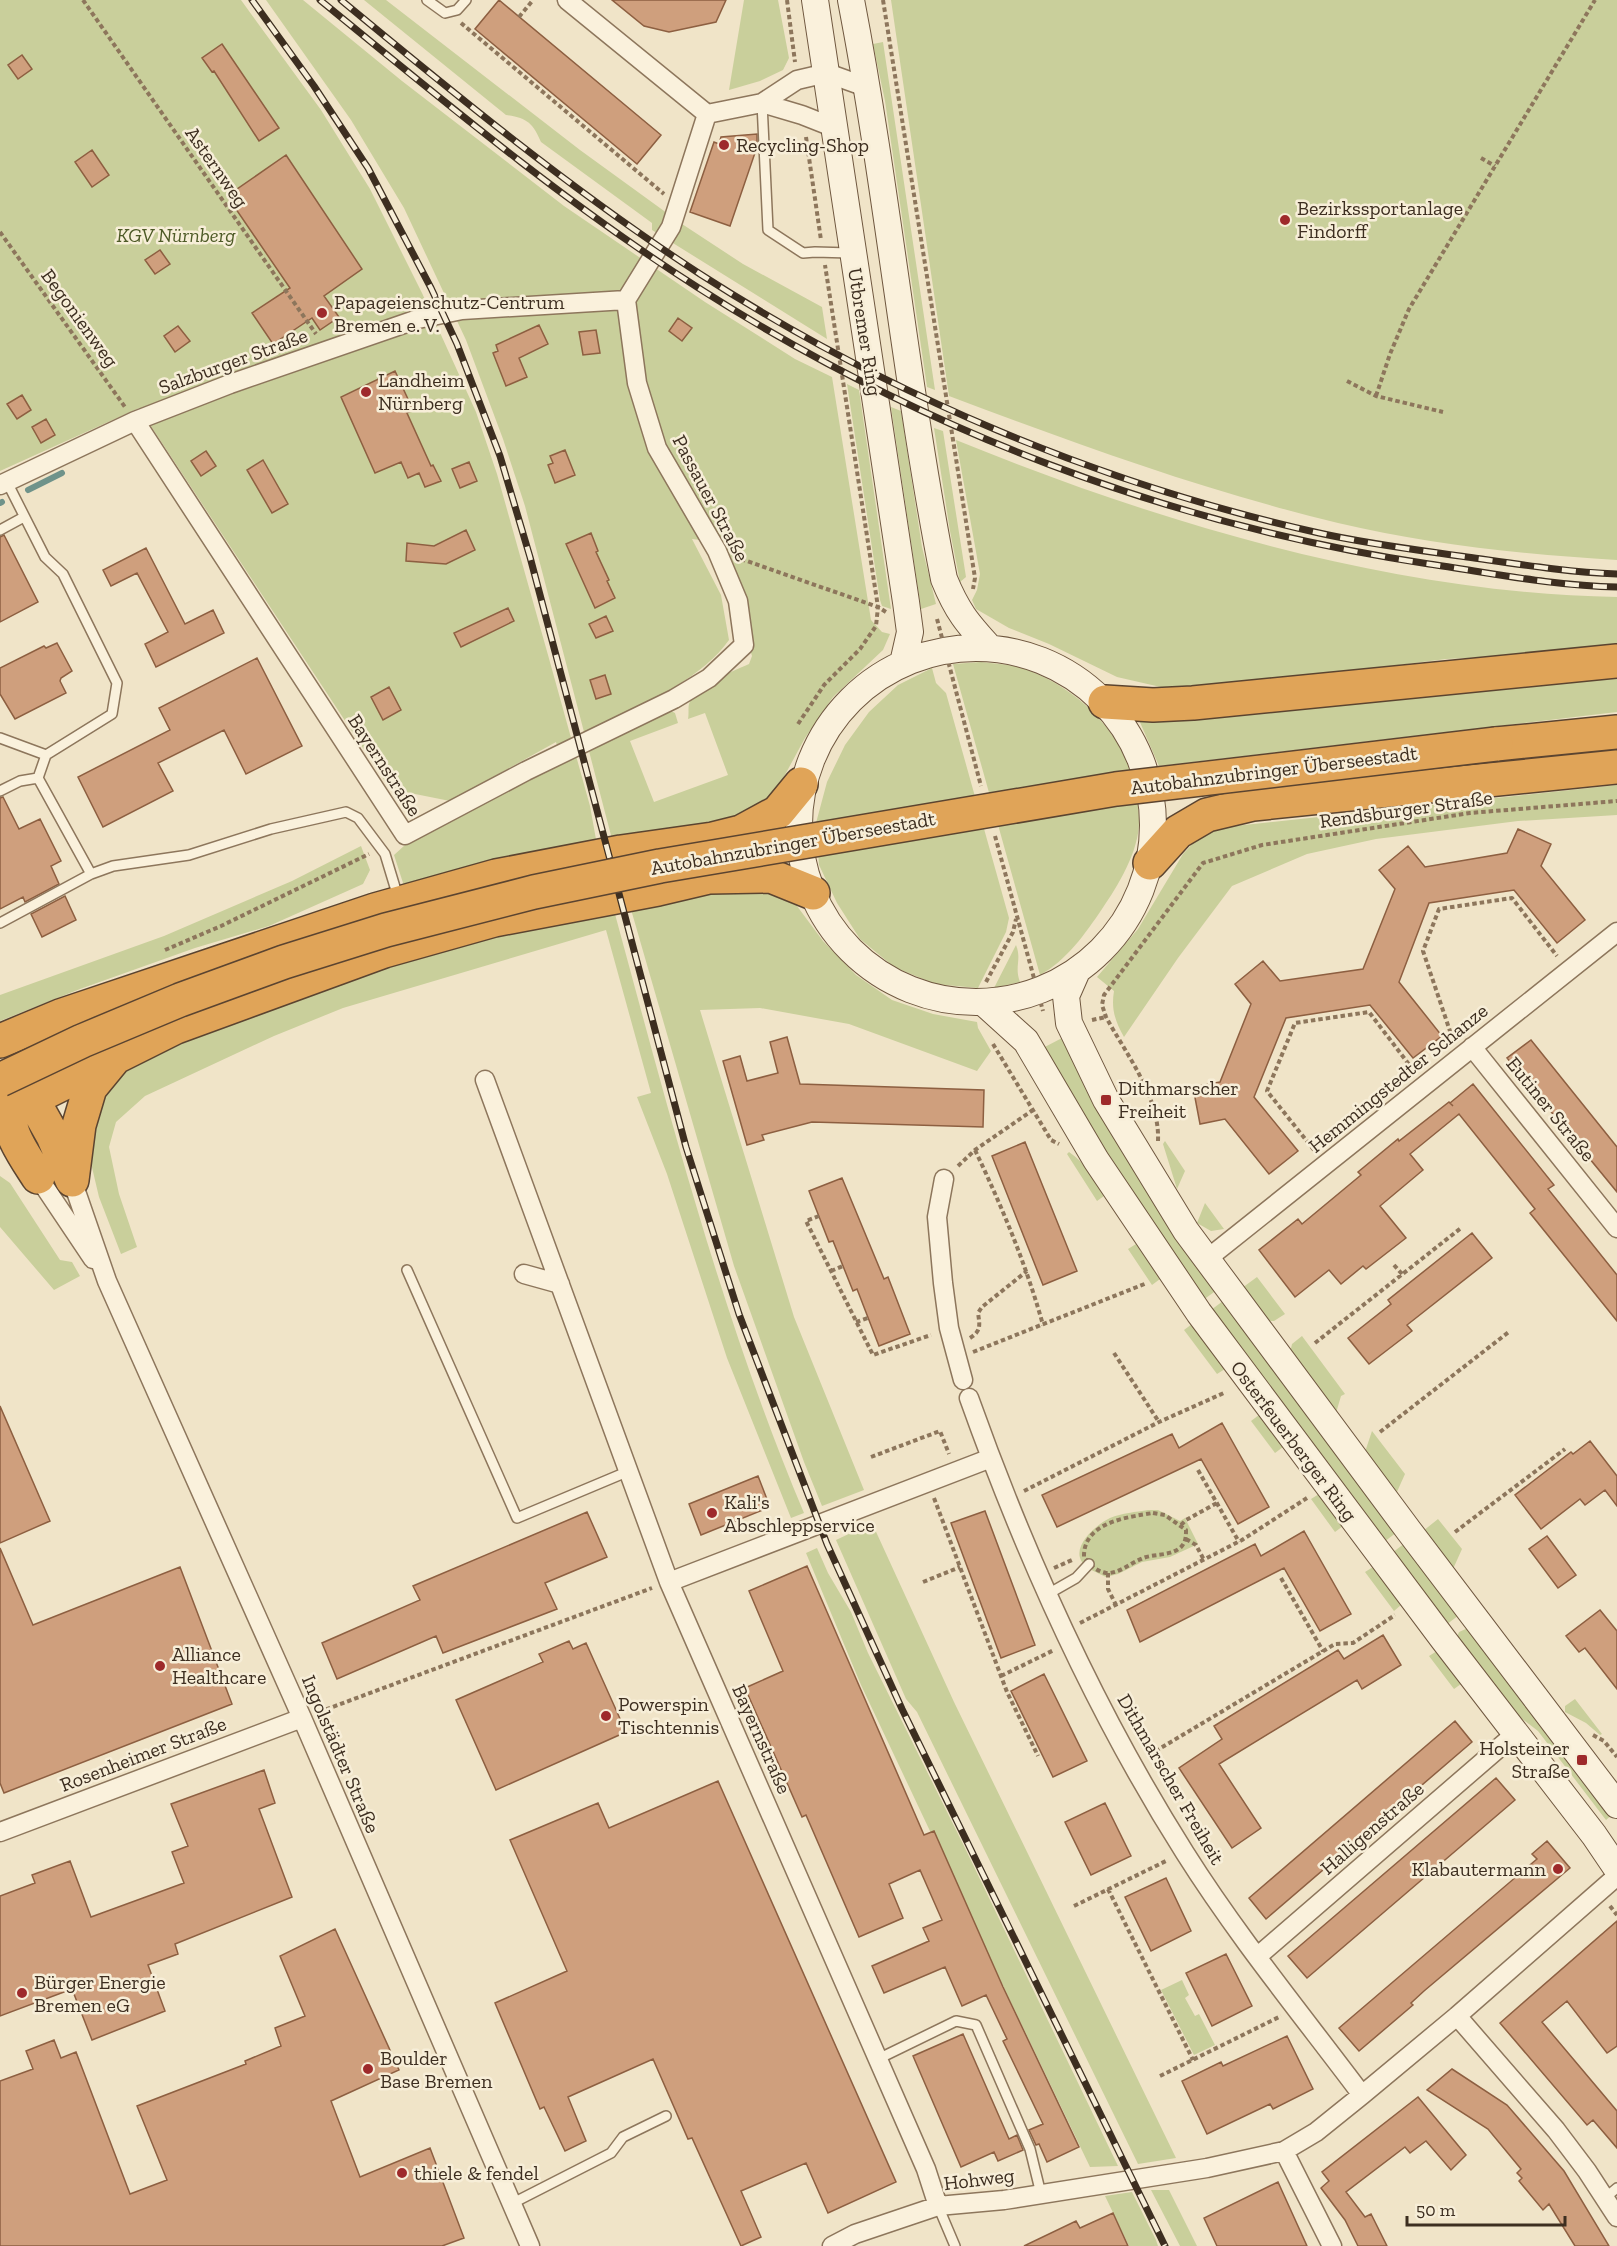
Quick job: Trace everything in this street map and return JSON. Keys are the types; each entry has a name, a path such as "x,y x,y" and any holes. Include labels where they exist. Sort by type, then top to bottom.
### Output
{"highway":[{"path":"1105,702 1153,705 1193,703 1617,661"},
{"name":"Autobahnzubringer Überseestadt","path":"7,1096 82,1041 180,1000 284,962 386,930 534,892 660,866 1116,789 1617,732"},
{"path":"1150,863 1178,832 1207,815 1253,804 1617,767"},
{"path":"0,1041 60,1016 400,903 496,876 621,852 713,839 741,832 778,812 801,784"},
{"path":"7,1096 114,1059 176,1027 384,951 494,920 651,891 709,877 771,876 813,893"},
{"path":"38,1177 15,1141 7,1096 31,1048 60,1016"},
{"path":"72,1180 79,1125 90,1088 114,1059"},
{"path":"7,1096 39,1111 72,1180"},
{"path":"0,1163 38,1177"}],"main road":[{"name":"Utbremer Ring","path":"815,0 908,617 909,632 903,663"},
{"name":"Utbremer Ring","path":"851,0 911,391 944,579 955,605 990,648"},
{"path":"990,648 1032,656 1071,675 1105,702 1126,729 1143,762 1152,796 1154,845 1150,863 1123,917 1077,971 1038,993 985,1004 933,998 893,982 860,959 832,929 813,893 800,842 798,811 801,784 816,750 838,714 868,685 903,663 945,650 990,648"},
{"name":"Osterfeuerberger Ring","path":"1077,971 1066,996 1069,1023 1106,1100 1155,1182 1207,1259 1617,1805"},
{"name":"Osterfeuerberger Ring","path":"985,1004 1026,1041 1096,1160 1198,1313 1515,1734 1594,1835 1617,1869"},
{"path":"1443,1639 1473,1615"}],"street":[{"path":"567,0 707,114"},
{"path":"707,114 762,103 797,80 827,73 866,87"},
{"path":"762,103 835,128"},
{"path":"626,300 671,227 707,114"},
{"name":"Salzburger Straße","path":"3,484 135,421 230,384 418,320 462,310 626,300"},
{"name":"Passauer Straße","path":"626,300 636,383 657,448 717,551 738,601 744,645"},
{"name":"Bayernstraße","path":"135,421 405,835 526,771 674,699 709,678 744,645"},
{"name":"Hemmingstedter Schanze","path":"1207,1259 1617,932"},
{"name":"Eutiner Straße","path":"1466,1052 1617,1228"},
{"name":"Bayernstraße","path":"485,1080 669,1582 926,2169 938,2206"},
{"name":"Ingolstädter Straße","path":"38,1177 107,1281"},
{"path":"944,1179 937,1217 949,1328 963,1380"},
{"name":"Ingolstädter Straße","path":"72,1180 107,1281 302,1718 530,2246"},
{"path":"524,1274 560,1284"},
{"name":"Dithmarscher Freiheit","path":"969,1398 990,1458 1066,1637 1133,1764 1184,1852 1220,1905 1362,2095"},
{"path":"669,1582 990,1458"},
{"name":"Rosenheimer Straße","path":"0,1832 302,1718"},
{"name":"Halligenstraße","path":"1258,1956 1515,1734"},
{"path":"1332,2246 1284,2151 1316,2132 1362,2095 1457,2016 1617,1876"},
{"path":"1457,2016 1611,2193 1617,2217"},
{"name":"Hohweg","path":"832,2246 855,2234 938,2206 1041,2194 1137,2179 1249,2160 1284,2151"}],"lane":[{"path":"427,0 439,10 448,12 457,10 466,0"},
{"path":"762,103 768,230 803,253 853,254"},
{"path":"3,484 45,557 63,574 117,683 112,714 46,755 38,778 91,874"},
{"path":"0,530 24,517"},
{"path":"0,738 46,755"},
{"path":"0,791 20,781 38,778"},
{"path":"0,923 91,874 113,866 189,855 271,829 346,812 358,818 385,854 400,903"},
{"path":"406,1270 517,1518 629,1471"},
{"path":"1048,1594 1076,1578 1087,1560"},
{"path":"878,2059 956,2021 976,2025 1030,2149 1041,2194"},
{"path":"511,2204 611,2153 624,2137 666,2116"},
{"path":"938,2206 955,2246"}],"path":[{"name":"Asternweg","path":"83,0 328,350"},
{"path":"519,17 533,0"},
{"path":"787,0 797,80"},
{"path":"883,0 975,578"},
{"path":"1376,396 1390,354 1409,309 1594,0"},
{"path":"448,12 494,48 678,206"},
{"path":"798,724 824,685 861,649 876,626 878,607 802,115"},
{"path":"1481,158 1495,166"},
{"name":"Begonienweg","path":"0,232 135,421"},
{"path":"1347,381 1376,396 1443,412"},
{"path":"717,551 878,607"},
{"path":"936,620 945,650"},
{"name":"Rendsburger Straße","path":"1158,1125 1144,1086 1106,1017 1102,1005 1104,995 1203,863 1262,845 1470,813 1617,801"},
{"path":"163,951 242,916 381,848"},
{"path":"1466,1052 1423,951 1439,909 1512,898 1568,970"},
{"path":"1325,1165 1267,1091 1295,1023 1370,1012 1425,1085"},
{"path":"1000,1055 1051,1140"},
{"path":"944,1179 975,1150 1033,1110"},
{"path":"975,1150 1027,1271 1043,1325"},
{"path":"819,1216 806,1221 873,1355 949,1328"},
{"path":"1315,1343 1461,1228"},
{"path":"1394,1265 1402,1274"},
{"path":"831,1271 843,1266"},
{"path":"953,1348 978,1333 981,1326 978,1313 982,1307 1027,1271"},
{"path":"980,1349 1147,1283"},
{"path":"856,1322 868,1318"},
{"path":"1380,1432 1510,1331"},
{"path":"1114,1353 1158,1422"},
{"path":"1007,1499 1158,1422 1226,1392"},
{"path":"871,1457 940,1431 951,1459"},
{"path":"1455,1532 1565,1449"},
{"path":"1197,1470 1239,1542"},
{"path":"934,1497 1001,1676 1038,1756"},
{"path":"1001,1676 1116,1605 1239,1542 1307,1498"},
{"path":"1181,1525 1217,1503"},
{"path":"1153,1513 1166,1515 1181,1525 1185,1530 1185,1539 1181,1546 1171,1553 1143,1557 1117,1571 1108,1573 1098,1570 1087,1560 1084,1550 1088,1540 1109,1522 1153,1513"},
{"path":"1185,1539 1196,1545 1204,1560"},
{"path":"1039,1575 1067,1562 1087,1560"},
{"path":"923,1582 960,1568"},
{"path":"1108,1573 1108,1588 1116,1605"},
{"path":"1281,1578 1323,1651"},
{"path":"302,1718 669,1582"},
{"path":"1133,1764 1335,1644 1353,1643 1395,1615"},
{"path":"1604,1741 1617,1757"},
{"path":"1074,1906 1184,1852"},
{"path":"1108,1889 1193,2060"},
{"path":"1160,2076 1297,2008"}],"green space":[{"name":"KGV Nürnberg","path":"0,0 241,0 321,110 370,189 422,293 476,412 497,474 548,655 590,806 597,845 404,886 394,855 415,836 562,762 556,742 450,801 390,789 139,408 0,471"},
{"path":"266,0 303,0 402,81 564,206 705,302 795,359 832,377 871,620 882,632 890,634 883,650 833,697 805,738 774,795 733,822 613,843 525,506 503,439 466,340 404,208 351,120","holes":["692,539 719,542 752,656 749,664 715,680 699,691 689,704 688,719 705,713 728,775 654,802 630,741 678,723 675,713 671,711 614,721 691,676 706,665 729,640 721,595"]},
{"path":"364,0 386,0 580,150 682,224 743,264 822,307 827,339 652,230 652,223 541,142 528,122 506,115"},
{"path":"744,0 778,0 789,58 783,70 760,81 729,90"},
{"name":"Bezirkssportanlage Findorff","path":"891,0 1617,0 1617,560 1476,547 1406,537 1338,523 1190,481 1093,449 949,396"},
{"path":"883,42 935,390 927,387 885,101 873,44"},
{"path":"847,384 859,390 891,609 882,606 880,600"},
{"path":"891,407 901,411 922,547 936,604 921,609"},
{"path":"934,428 943,431 966,577 960,582 950,531"},
{"path":"956,440 1034,471 1197,526 1364,568 1449,583 1533,593 1617,597 1617,647 1563,653 1446,659 1280,680 1165,688 1117,677 1049,644 1009,628 976,609 972,600 977,590 980,574"},
{"path":"981,662 1022,668 1046,678 1088,708 1106,726 1120,747 1137,795 1138,833 1132,856 1121,879 1075,946 1059,962 1040,975 953,664"},
{"path":"932,668 936,683 946,693 1009,918 1006,932 978,988 935,984 894,967 860,939 837,903 819,865 816,823 827,782 845,745 869,712 898,685"},
{"path":"1617,675 1617,712 1159,766 1139,720"},
{"path":"1617,785 1617,815 1518,821 1376,839 1307,854 1232,886 1178,958 1124,1037 1115,1015 1114,991 1097,977 1138,929 1183,854 1197,839 1216,828"},
{"path":"361,846 370,870 363,884 269,926 195,948 80,989 0,1021 0,995 164,936 292,881"},
{"path":"729,889 755,890 777,896 797,906 823,941 856,975 892,1000 933,1014 977,1022 991,1051 977,1071 849,1024 760,1008 700,1010 794,1317 864,1490 822,1506 734,1266 630,906"},
{"path":"612,903 675,1135 722,1288 774,1439 804,1513 791,1518 727,1358 667,1174 637,1097 651,1093 606,930 343,1008 274,1036 145,1096 116,1122 109,1147 119,1194 137,1247 121,1254 99,1197 85,1138 97,1097 126,1066 187,1036 393,962"},
{"path":"1016,945 1020,982 994,988"},
{"path":"1062,1038 1121,1141 1221,1287 1199,1303 1041,1049"},
{"path":"1165,1141 1185,1171 1177,1189 1163,1144"},
{"path":"1069,1152 1085,1167 1104,1196 1097,1201 1067,1154"},
{"path":"0,1176 10,1183 60,1260 72,1262 80,1276 54,1290 0,1227"},
{"path":"1205,1203 1224,1229 1211,1231 1197,1223"},
{"path":"1136,1244 1160,1279 1152,1285 1128,1249"},
{"path":"1257,1277 1285,1314 1274,1321 1265,1321 1242,1288"},
{"path":"1227,1298 1401,1529 1380,1545 1207,1313"},
{"path":"1192,1324 1225,1369 1217,1374 1184,1330"},
{"path":"1302,1336 1345,1394 1341,1396 1336,1413 1290,1353 1292,1344"},
{"path":"1259,1415 1283,1447 1275,1453 1251,1421"},
{"path":"1372,1431 1405,1474 1396,1494 1365,1452"},
{"path":"1319,1494 1343,1526 1335,1532 1311,1499"},
{"path":"1158,1510 1180,1521 1185,1518 1198,1544 1170,1557 1142,1562 1118,1574 1106,1577 1082,1562 1080,1549 1087,1536 1099,1525 1115,1516"},
{"path":"1438,1519 1462,1549 1453,1569 1423,1531"},
{"path":"872,1523 954,1702 1176,2158 1138,2164 917,1712 906,1699 836,1540"},
{"path":"1409,1540 1463,1612 1442,1628 1388,1556"},
{"path":"817,1548 828,1573 851,1612 868,1653 1118,2166 1090,2167 861,1685 806,1553"},
{"path":"1373,1567 1401,1605 1394,1611 1365,1572"},
{"path":"1468,1628 1614,1813 1606,1820 1538,1731 1517,1715 1455,1642 1459,1632"},
{"path":"1437,1651 1461,1684 1454,1689 1429,1656"},
{"path":"1575,1699 1602,1734 1600,1735 1586,1723 1565,1712 1565,1706"},
{"path":"1182,1980 1189,1995 1185,1998 1195,2016 1199,2014 1215,2045 1194,2055 1161,1990"},
{"path":"1151,2190 1169,2190 1197,2246 1180,2246"},
{"path":"1132,2192 1158,2246 1129,2246 1105,2196"}],"building":[{"path":"499,0 661,135 637,164 475,29"},
{"path":"612,0 726,0 716,22 669,32 644,26"},
{"path":"222,44 279,128 259,141 214,71 212,72 202,58"},
{"path":"22,55 32,69 18,79 8,65"},
{"path":"757,134 757,147 730,226 690,212 714,142 719,144 721,137"},
{"path":"92,150 109,175 92,187 75,162"},
{"path":"286,155 362,269 324,296 339,317 320,330 312,318 273,344 252,313 290,288 227,196"},
{"path":"160,250 170,264 155,274 145,260"},
{"path":"678,318 692,328 682,341 669,331"},
{"path":"539,325 548,344 519,358 527,377 506,386 493,353 498,351 496,345"},
{"path":"178,326 190,341 175,352 164,336"},
{"path":"596,330 600,353 583,355 579,332"},
{"path":"395,371 413,410 407,413 431,466 433,465 441,481 425,487 419,473 408,478 401,462 375,473 341,397"},
{"path":"22,395 31,410 17,419 7,404"},
{"path":"46,419 55,435 41,443 32,427"},
{"path":"565,450 575,475 555,483 548,465 553,463 550,456"},
{"path":"206,451 216,466 201,476 191,461"},
{"path":"263,460 288,504 272,513 247,470"},
{"path":"469,462 477,481 460,488 452,469"},
{"path":"466,530 475,550 446,564 406,561 407,543 434,546"},
{"path":"591,533 598,551 596,552 615,598 595,608 566,544"},
{"path":"4,535 38,602 0,622 0,537"},
{"path":"146,548 185,624 213,610 224,633 156,667 145,644 168,632 137,573 111,586 103,570"},
{"path":"508,608 514,621 461,647 454,633"},
{"path":"606,616 613,631 596,638 589,624"},
{"path":"57,643 72,671 60,681 66,693 15,719 0,694 0,668 44,646 46,648"},
{"path":"257,658 302,746 246,774 224,730 158,763 173,791 103,827 78,777 170,730 159,708"},
{"path":"605,675 611,694 596,699 590,680"},
{"path":"389,687 401,710 383,720 371,697"},
{"path":"3,797 19,829 40,819 61,861 51,866 59,884 25,902 23,897 0,909 0,798"},
{"path":"1518,829 1551,844 1541,866 1585,920 1557,943 1514,890 1429,903 1399,982 1442,1036 1413,1058 1370,1005 1286,1018 1254,1097 1298,1151 1269,1174 1225,1119 1200,1124 1193,1087 1220,1082 1251,1004 1235,984 1263,961 1280,981 1363,969 1395,889 1379,870 1408,846 1425,867 1507,853"},
{"path":"65,896 76,920 42,937 31,914"},
{"path":"787,1037 800,1084 984,1090 983,1127 812,1122 762,1135 764,1140 747,1145 723,1061 740,1056 747,1081 778,1073 770,1042"},
{"path":"1531,1040 1617,1147 1617,1192 1507,1058"},
{"path":"1473,1084 1554,1185 1548,1189 1617,1275 1617,1321 1530,1213 1535,1209 1459,1114 1410,1154 1423,1170 1380,1206 1406,1238 1366,1269 1363,1266 1341,1284 1329,1270 1295,1297 1259,1250 1298,1219 1302,1224 1361,1175 1358,1172 1398,1139 1399,1141"},
{"path":"1025,1142 1077,1271 1043,1285 992,1156"},
{"path":"842,1178 884,1279 888,1277 910,1334 879,1346 857,1289 853,1291 833,1241 829,1242 809,1191"},
{"path":"1472,1233 1492,1258 1407,1325 1412,1331 1369,1364 1348,1338 1391,1304 1388,1300"},
{"path":"0,1406 50,1521 0,1543"},
{"path":"1222,1423 1269,1507 1238,1524 1201,1459 1057,1527 1042,1495 1172,1434 1179,1448"},
{"path":"1590,1441 1617,1476 1617,1506 1605,1490 1585,1505 1580,1499 1541,1529 1515,1495 1571,1452 1573,1454"},
{"path":"758,1476 770,1507 701,1535 689,1504"},
{"path":"985,1511 1035,1645 1001,1658 951,1523"},
{"path":"587,1512 607,1557 545,1583 557,1609 443,1653 436,1636 337,1679 322,1643 420,1600 413,1586"},
{"path":"1304,1531 1351,1614 1320,1631 1284,1568 1140,1642 1127,1610 1255,1544 1261,1556"},
{"path":"1547,1536 1576,1575 1558,1588 1529,1549"},
{"path":"0,1548 33,1625 180,1567 232,1704 4,1793 0,1783"},
{"path":"807,1566 924,1835 934,1831 1003,1987 1079,2147 1047,2162 1039,2144 1036,2145 1029,2130 1043,2124 1003,2041 1007,2039 986,1995 962,2006 945,1967 884,1993 872,1966 929,1941 923,1928 942,1920 920,1870 889,1884 903,1918 859,1937 806,1815 802,1817 745,1688 783,1671 749,1591"},
{"path":"1600,1610 1617,1631 1617,1689 1585,1648 1579,1652 1566,1636"},
{"path":"1383,1635 1401,1665 1362,1689 1357,1680 1219,1764 1261,1828 1232,1848 1179,1768 1222,1739 1214,1726 1338,1650 1344,1659"},
{"path":"569,1641 573,1649 586,1643 626,1732 496,1790 456,1700 543,1662 539,1654"},
{"path":"1044,1674 1087,1761 1053,1777 1011,1691"},
{"path":"1455,1721 1472,1742 1266,1919 1249,1898"},
{"path":"264,1770 275,1803 259,1809 292,1897 175,1944 178,1954 148,1965 165,2011 92,2040 72,1989 0,2016 0,1896 35,1883 32,1875 70,1861 91,1917 184,1883 172,1852 188,1846 171,1804"},
{"path":"1496,1778 1515,1800 1307,1978 1288,1956"},
{"path":"718,1781 896,2182 828,2213 806,2163 741,2191 761,2237 741,2246 692,2138 688,2139 653,2059 568,2097 586,2141 565,2151 544,2107 540,2109 495,2003 567,1971 510,1840 598,1803 609,1828"},
{"path":"1105,1803 1131,1856 1091,1875 1065,1822"},
{"path":"1547,1841 1570,1868 1424,1991 1411,2003 1413,2005 1359,2051 1339,2028 1537,1859 1532,1854"},
{"path":"1166,1878 1191,1931 1151,1951 1125,1897"},
{"path":"1617,1921 1617,2046 1607,2053 1567,2001 1542,2022 1617,2111 1617,2148 1593,2120 1587,2125 1500,2023"},
{"path":"335,1929 399,2070 331,2101 360,2177 430,2148 464,2238 442,2246 0,2246 0,2081 33,2069 26,2051 54,2040 61,2058 76,2052 130,2194 167,2180 137,2106 246,2064 245,2061 281,2046 275,2028 305,2016 280,1956"},
{"path":"1226,1954 1252,2006 1212,2026 1186,1973"},
{"path":"963,2034 1009,2139 1017,2135 1023,2150 998,2161 994,2152 961,2167 913,2056"},
{"path":"1287,2036 1313,2089 1273,2109 1270,2104 1207,2134 1182,2081 1221,2062 1223,2066"},
{"path":"1452,2069 1507,2105 1564,2171 1609,2246 1575,2246 1549,2204 1543,2210 1519,2181 1522,2178 1517,2173 1521,2169 1488,2129 1427,2090"},
{"path":"1418,2097 1466,2155 1451,2170 1426,2141 1410,2153 1405,2147 1346,2192 1365,2217 1371,2214 1387,2246 1358,2246 1345,2220 1321,2188 1329,2181 1322,2172"},
{"path":"1278,2182 1307,2246 1217,2246 1204,2218"},
{"path":"1113,2213 1128,2246 1024,2246 1076,2221 1080,2228"}],"waterway":[{"path":"28,490 62,473"}],"railway":[{"path":"252,0 314,86 368,168 431,288 457,344 500,456 530,557 686,1147 739,1314 827,1544 902,1709 1165,2246"},
{"path":"320,0 504,149 648,255 781,338 868,385 957,427 1048,464 1141,497 1236,524 1332,547 1429,564 1546,582 1617,587"},
{"path":"341,0 517,142 653,243 772,318 845,359 921,396 1076,461 1156,489 1237,513 1374,544 1542,567 1617,574"}],"place":[{"name":"Recycling-Shop","path":"724,145"},
{"name":"Bezirkssportanlage Findorff","path":"1285,220"},
{"name":"Papageienschutz-Centrum Bremen e. V.","path":"322,313"},
{"name":"Landheim Nürnberg","path":"366,392"},
{"name":"Dithmarscher Freiheit","path":"1106,1100"},
{"name":"Kali's Abschleppservice","path":"712,1513"},
{"name":"Alliance Healthcare","path":"160,1666"},
{"name":"Powerspin Tischtennis","path":"606,1716"},
{"name":"Holsteiner Straße","path":"1582,1760"},
{"name":"Klabautermann","path":"1558,1869"},
{"name":"Bürger Energie Bremen eG","path":"22,1993"},
{"name":"Boulder Base Bremen","path":"368,2069"},
{"name":"thiele & fendel","path":"402,2173"}]}
